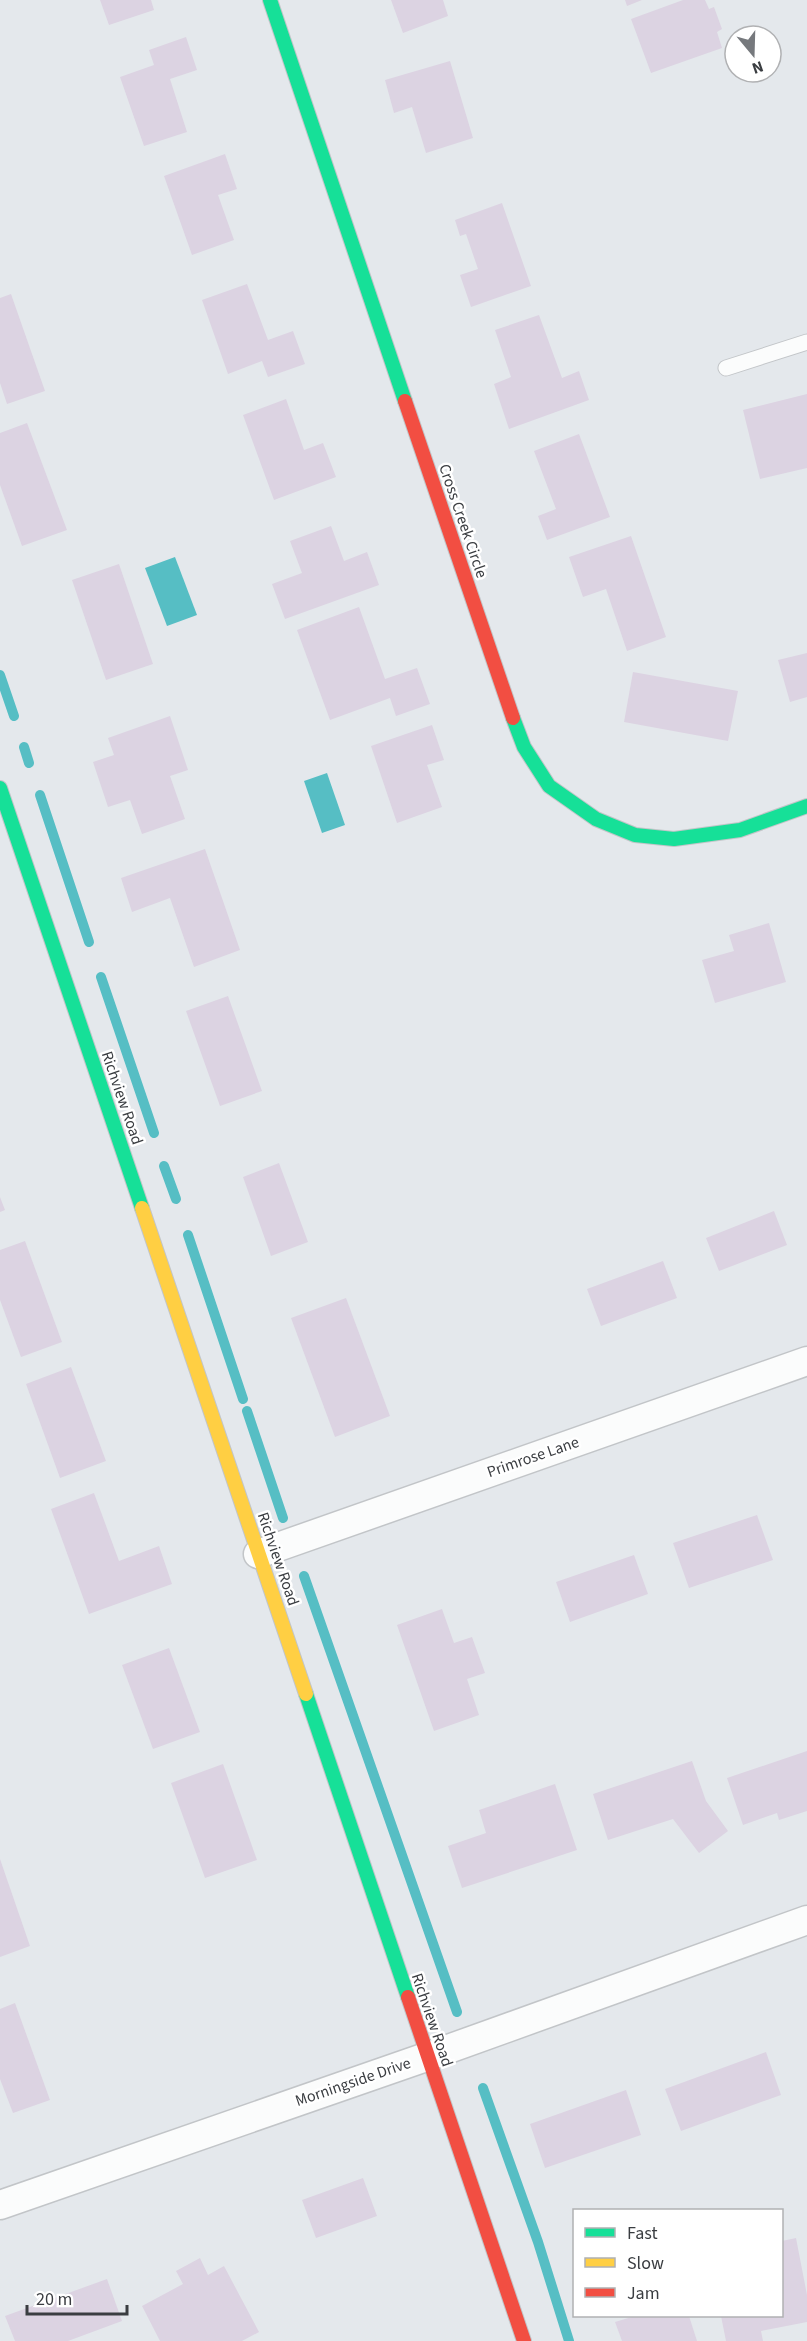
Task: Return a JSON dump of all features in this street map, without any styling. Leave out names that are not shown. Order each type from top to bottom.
[{"type":"street","name":"Cross Creek Circle","points":[[270,0],[490,655],[524,747],[549,786],[596,819],[635,835],[674,839],[740,830],[807,806]]},
{"type":"street","name":"Richview Road","points":[[0,788],[426,2057],[524,2341]]},
{"type":"street","name":"Primrose Lane","points":[[258,1554],[807,1361]]},
{"type":"street","name":"Morningside Drive","points":[[0,2205],[426,2057],[807,1920]]},
{"type":"lane","points":[[726,368],[807,342]]},
{"type":"water","points":[[175,557],[197,615],[167,626],[145,568]]},
{"type":"water","points":[[327,773],[345,825],[322,833],[304,781]]},
{"type":"building","points":[[100,0],[151,0],[154,10],[109,25]]},
{"type":"building","points":[[391,0],[443,0],[448,16],[403,33]]},
{"type":"building","points":[[625,0],[642,0],[627,6]]},
{"type":"building","points":[[683,0],[705,0],[709,9],[714,7],[722,29],[717,32],[722,48],[651,73],[631,19]]},
{"type":"building","points":[[186,37],[197,70],[170,79],[187,132],[144,146],[120,77],[154,65],[149,50]]},
{"type":"building","points":[[450,61],[473,138],[426,153],[412,107],[394,113],[385,80]]},
{"type":"building","points":[[225,154],[237,189],[218,195],[234,240],[192,255],[164,176]]},
{"type":"building","points":[[502,203],[531,286],[471,307],[460,275],[478,269],[466,234],[460,236],[455,220]]},
{"type":"building","points":[[247,284],[268,340],[293,331],[305,364],[268,377],[262,361],[228,374],[202,300]]},
{"type":"building","points":[[11,294],[45,391],[7,404],[0,383],[0,298]]},
{"type":"building","points":[[539,315],[562,378],[579,371],[589,400],[509,429],[494,384],[511,377],[495,330]]},
{"type":"building","points":[[807,394],[807,468],[760,479],[743,410]]},
{"type":"building","points":[[286,399],[304,450],[323,443],[336,477],[274,500],[243,415]]},
{"type":"building","points":[[27,423],[67,530],[22,546],[0,485],[0,433]]},
{"type":"building","points":[[579,434],[610,517],[547,540],[538,516],[556,509],[534,451]]},
{"type":"building","points":[[331,526],[344,561],[367,552],[379,585],[285,619],[272,584],[302,573],[290,541]]},
{"type":"building","points":[[631,536],[666,637],[627,651],[606,589],[583,597],[569,557]]},
{"type":"building","points":[[119,564],[153,664],[106,680],[72,580]]},
{"type":"building","points":[[359,607],[385,679],[417,668],[430,704],[396,716],[390,698],[330,720],[297,630]]},
{"type":"building","points":[[807,653],[807,697],[790,702],[778,660]]},
{"type":"building","points":[[633,672],[738,691],[728,741],[624,722]]},
{"type":"building","points":[[170,716],[188,770],[170,776],[185,819],[142,834],[130,800],[108,807],[93,762],[114,755],[108,738]]},
{"type":"building","points":[[432,725],[444,760],[427,765],[442,807],[397,823],[371,746]]},
{"type":"building","points":[[205,849],[240,950],[194,967],[170,898],[132,912],[121,878]]},
{"type":"building","points":[[769,923],[786,982],[715,1003],[702,960],[734,951],[729,935]]},
{"type":"building","points":[[228,996],[262,1091],[220,1106],[186,1011]]},
{"type":"building","points":[[279,1163],[308,1242],[271,1256],[243,1177]]},
{"type":"building","points":[[0,1197],[5,1210],[0,1212]]},
{"type":"building","points":[[774,1211],[787,1245],[719,1271],[706,1238]]},
{"type":"building","points":[[25,1241],[62,1342],[21,1357],[0,1300],[0,1250]]},
{"type":"building","points":[[663,1261],[677,1298],[601,1326],[587,1289]]},
{"type":"building","points":[[346,1298],[390,1416],[335,1437],[291,1318]]},
{"type":"building","points":[[71,1367],[106,1461],[60,1478],[26,1384]]},
{"type":"building","points":[[94,1493],[119,1561],[159,1546],[172,1584],[89,1614],[51,1509]]},
{"type":"building","points":[[757,1515],[773,1560],[689,1588],[673,1543]]},
{"type":"building","points":[[634,1555],[648,1594],[570,1622],[556,1582]]},
{"type":"building","points":[[442,1609],[454,1643],[472,1637],[485,1673],[467,1679],[479,1715],[434,1731],[397,1625]]},
{"type":"building","points":[[169,1648],[200,1732],[153,1749],[122,1665]]},
{"type":"building","points":[[807,1751],[807,1811],[779,1820],[777,1813],[743,1825],[727,1778]]},
{"type":"building","points":[[692,1761],[706,1801],[728,1831],[699,1853],[673,1819],[608,1840],[593,1794]]},
{"type":"building","points":[[223,1764],[257,1860],[205,1878],[171,1783]]},
{"type":"building","points":[[555,1784],[577,1850],[462,1888],[448,1846],[486,1833],[479,1810]]},
{"type":"building","points":[[0,1859],[30,1946],[0,1957]]},
{"type":"building","points":[[15,2003],[50,2100],[13,2113],[0,2079],[0,2009]]},
{"type":"building","points":[[766,2052],[781,2095],[681,2131],[665,2089]]},
{"type":"building","points":[[626,2090],[641,2135],[545,2168],[530,2124]]},
{"type":"building","points":[[363,2178],[377,2216],[316,2238],[302,2200]]},
{"type":"building","points":[[796,2238],[807,2295],[807,2322],[761,2331],[763,2341],[726,2341],[721,2317],[783,2317],[783,2241]]},
{"type":"building","points":[[200,2258],[208,2275],[224,2266],[259,2332],[242,2341],[160,2341],[142,2306],[183,2284],[176,2271]]},
{"type":"building","points":[[107,2279],[122,2321],[68,2341],[15,2341],[5,2316]]},
{"type":"building","points":[[632,2317],[689,2317],[697,2341],[622,2341],[615,2322]]},
{"type":"waterway","points":[[0,675],[14,716]]},
{"type":"waterway","points":[[24,747],[29,763]]},
{"type":"waterway","points":[[40,795],[89,942]]},
{"type":"waterway","points":[[101,977],[154,1133]]},
{"type":"waterway","points":[[164,1166],[176,1199]]},
{"type":"waterway","points":[[188,1235],[243,1399]]},
{"type":"waterway","points":[[247,1411],[283,1518]]},
{"type":"waterway","points":[[304,1576],[457,2012]]},
{"type":"waterway","points":[[483,2088],[538,2242],[569,2341]]},
{"type":"traffic: fast","points":[[270,0],[405,401]]},
{"type":"traffic: fast","points":[[513,718],[524,747],[549,786],[596,819],[635,835],[674,839],[740,830],[807,806]]},
{"type":"traffic: fast","points":[[0,788],[142,1208]]},
{"type":"traffic: fast","points":[[306,1694],[408,1997]]},
{"type":"traffic: slow","points":[[142,1208],[306,1694]]},
{"type":"traffic: jam","points":[[405,401],[513,718]]},
{"type":"traffic: jam","points":[[408,1997],[524,2341]]}]
